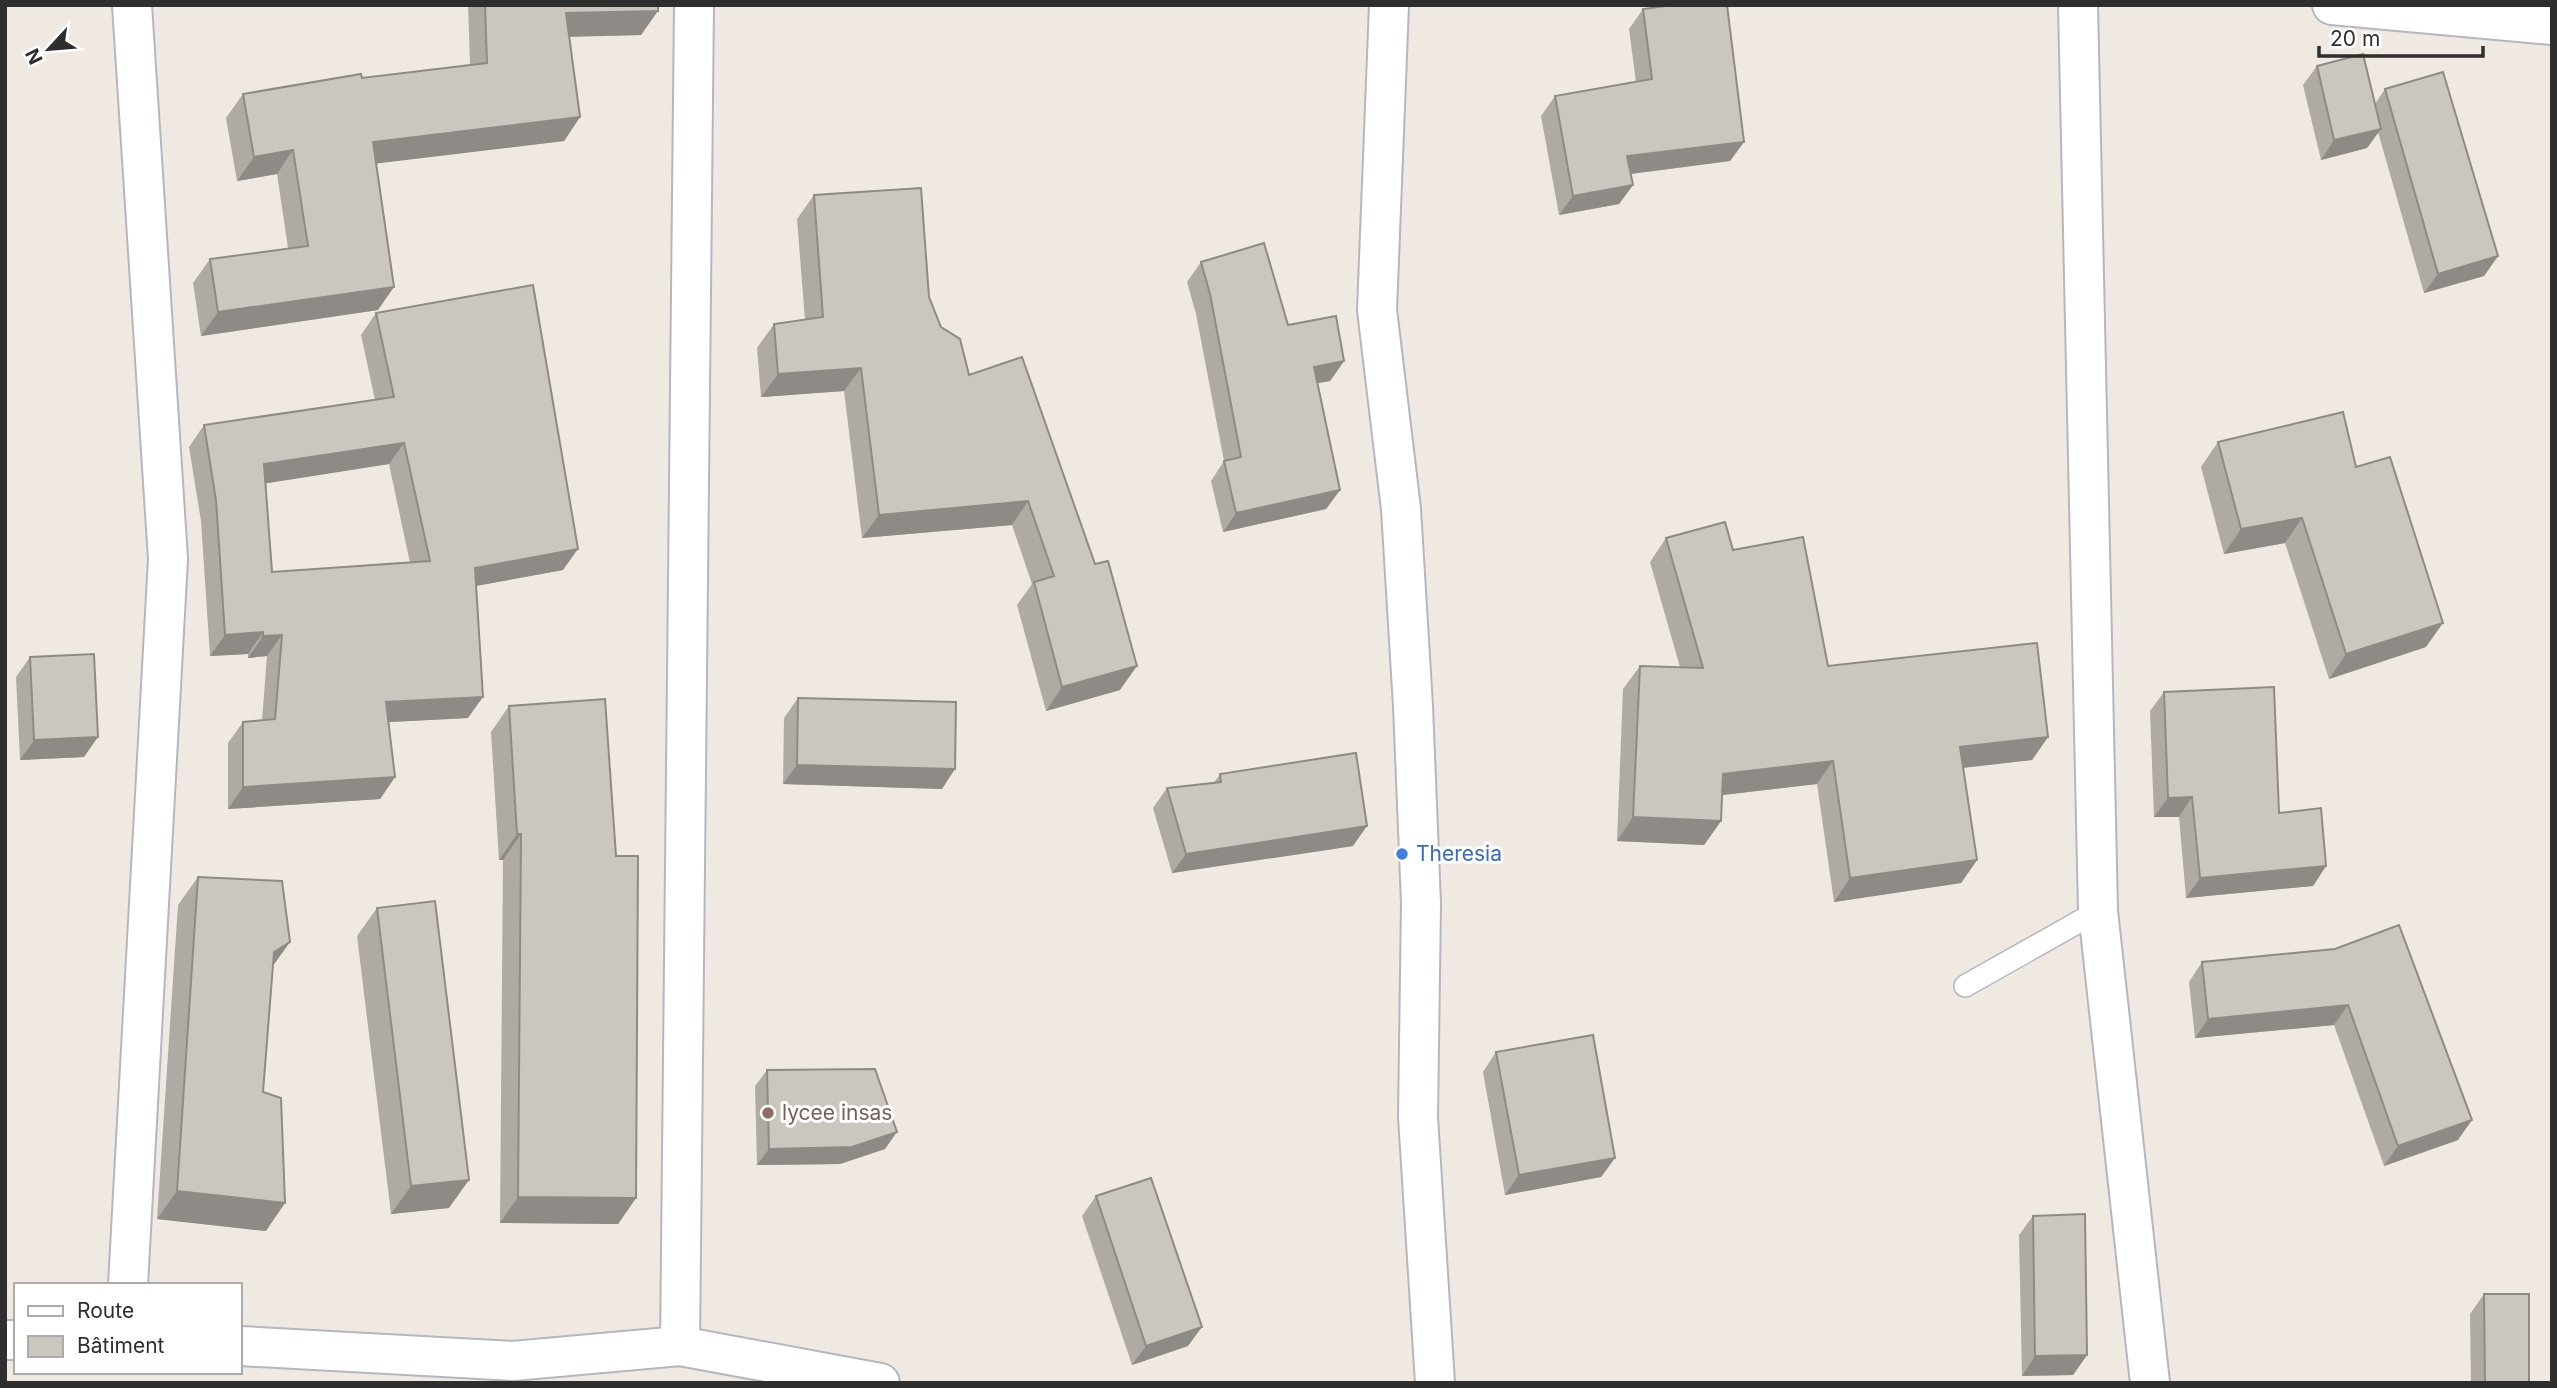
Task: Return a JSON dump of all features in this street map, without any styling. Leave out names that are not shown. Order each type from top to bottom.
[{"type":"street","points":[[128,1283],[168,559],[132,5]]},
{"type":"street","points":[[680,1346],[694,5]]},
{"type":"street","points":[[1389,5],[1377,310],[1401,509],[1413,706],[1421,903],[1418,1117],[1435,1383]]},
{"type":"street","points":[[2078,5],[2098,911],[2150,1383]]},
{"type":"street","points":[[2332,5],[2552,25]]},
{"type":"street","points":[[242,1346],[513,1361],[680,1346],[880,1383]]},
{"type":"lane","points":[[1965,986],[2098,911]]},
{"type":"building","points":[[485,5],[658,5],[658,11],[566,13],[580,117],[373,142],[394,287],[218,312],[210,259],[308,246],[293,150],[254,157],[243,94],[361,74],[362,78],[487,63]]},
{"type":"building","points":[[1673,5],[1727,5],[1744,142],[1627,156],[1633,185],[1573,196],[1555,96],[1652,79],[1643,9]]},
{"type":"building","points":[[2363,54],[2381,129],[2334,140],[2317,66]]},
{"type":"building","points":[[2443,72],[2498,256],[2438,274],[2385,89]]},
{"type":"building","points":[[921,188],[929,297],[941,327],[960,339],[969,375],[1022,357],[1095,564],[1108,561],[1137,666],[1062,687],[1034,582],[1054,576],[1028,501],[879,515],[861,368],[778,374],[774,324],[823,317],[814,195]]},
{"type":"building","points":[[1264,243],[1288,325],[1336,316],[1344,361],[1314,367],[1340,490],[1236,513],[1224,461],[1241,457],[1210,294],[1201,262]]},
{"type":"building","points":[[533,285],[578,549],[475,568],[483,697],[386,702],[395,777],[243,787],[243,722],[275,719],[282,635],[263,636],[263,632],[225,635],[216,500],[204,425],[394,397],[376,313]],"holes":[[[404,443],[430,561],[272,572],[264,464]]]},
{"type":"building","points":[[2343,412],[2356,467],[2390,457],[2443,623],[2346,654],[2302,518],[2241,529],[2218,442]]},
{"type":"building","points":[[1725,522],[1733,550],[1803,537],[1828,666],[2037,643],[2048,737],[1960,747],[1977,860],[1850,878],[1833,761],[1723,774],[1721,821],[1633,817],[1640,666],[1703,668],[1666,538]]},
{"type":"building","points":[[94,654],[98,737],[34,740],[30,657]]},
{"type":"building","points":[[2274,687],[2279,813],[2321,808],[2326,866],[2200,878],[2192,797],[2168,798],[2164,692]]},
{"type":"building","points":[[798,698],[956,702],[955,769],[797,765]]},
{"type":"building","points":[[605,699],[616,856],[638,856],[636,1198],[518,1197],[521,834],[517,834],[509,706]]},
{"type":"building","points":[[1356,753],[1367,826],[1186,854],[1167,788],[1221,782],[1220,774]]},
{"type":"building","points":[[198,877],[282,881],[290,942],[274,952],[263,1092],[281,1098],[285,1203],[177,1191]]},
{"type":"building","points":[[435,901],[469,1180],[411,1186],[377,908]]},
{"type":"building","points":[[2399,925],[2472,1120],[2398,1146],[2348,1005],[2208,1019],[2202,962],[2335,949]]},
{"type":"building","points":[[1593,1035],[1615,1158],[1519,1175],[1496,1052]]},
{"type":"building","points":[[875,1069],[897,1132],[852,1147],[769,1149],[767,1070]]},
{"type":"building","points":[[1151,1178],[1202,1327],[1146,1346],[1096,1196]]},
{"type":"building","points":[[2085,1214],[2087,1355],[2035,1356],[2033,1216]]},
{"type":"building","points":[[2484,1294],[2529,1294],[2529,1383],[2485,1383]]},
{"type":"place","name":"Theresia","points":[[1402,854]]},
{"type":"place","name":"lycee insas","points":[[768,1113]]}]
